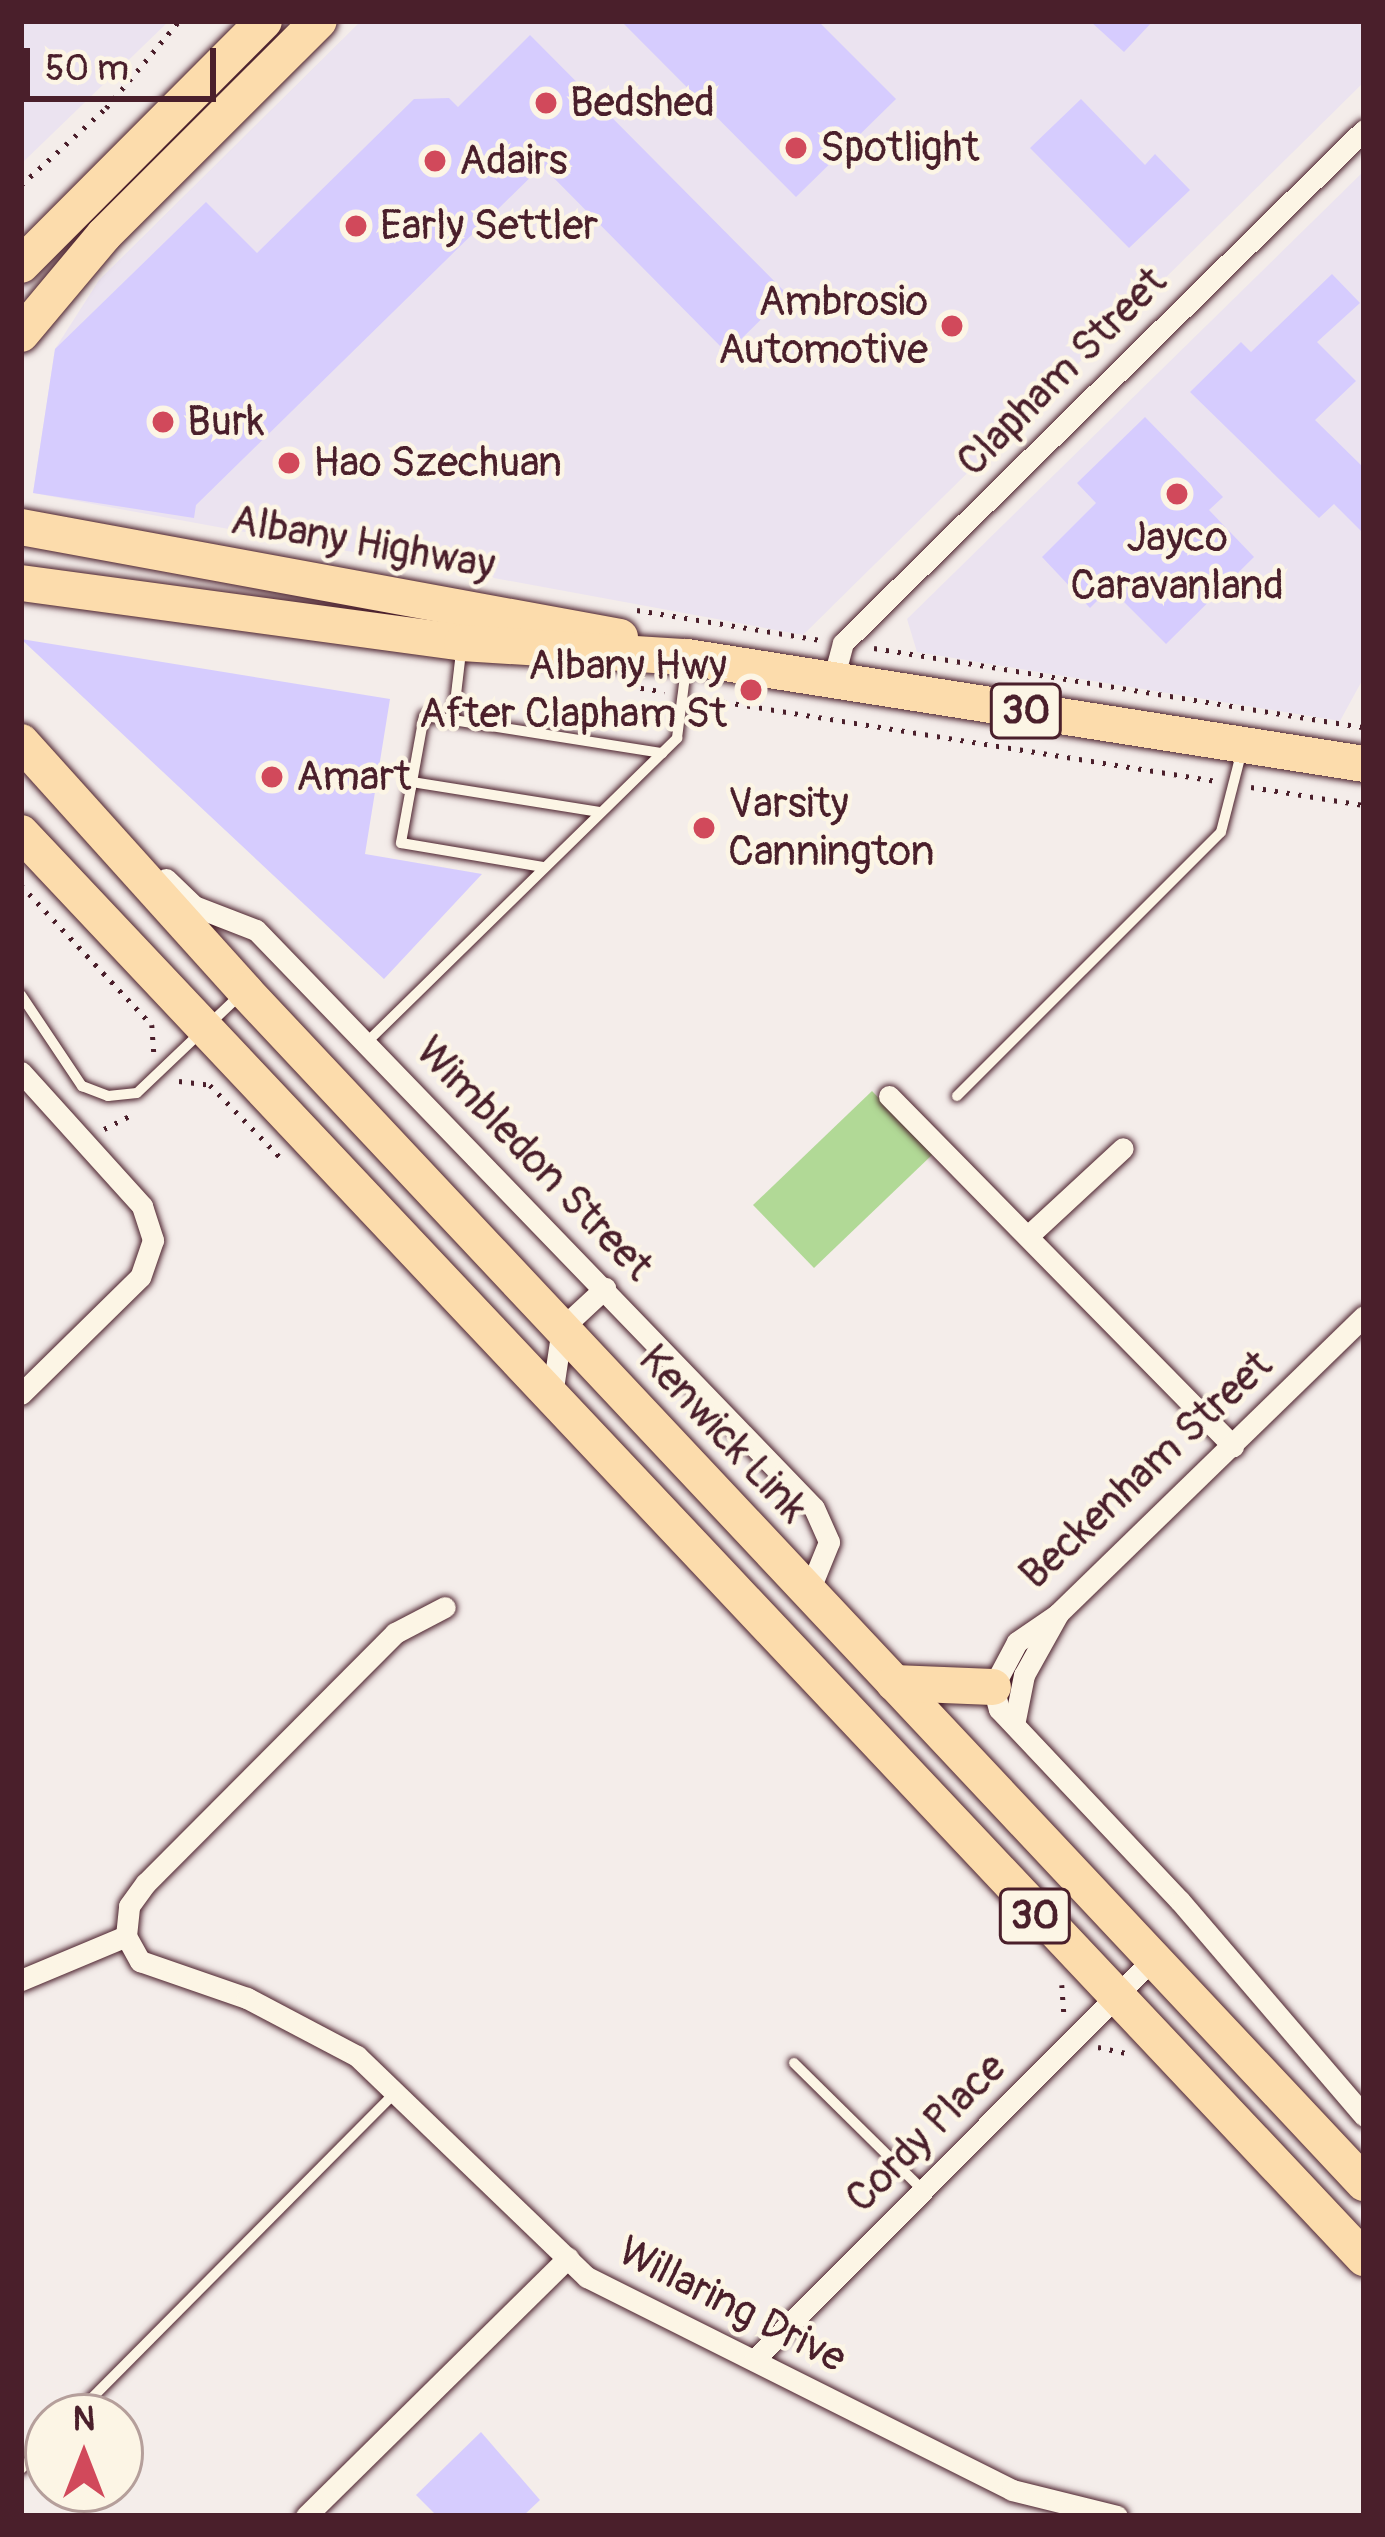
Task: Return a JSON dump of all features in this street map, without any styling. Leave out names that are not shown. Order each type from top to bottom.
[{"type":"main road","points":[[21,265],[264,21]]},
{"type":"main road","points":[[21,334],[104,235],[319,21]]},
{"type":"main road","name":"Albany Highway","points":[[21,527],[586,628],[687,657]]},
{"type":"main road","name":"Albany Highway","points":[[21,584],[462,643],[687,657],[1364,764]]},
{"type":"main road","name":"Kenwick Link","points":[[21,742],[244,991],[1364,2183]]},
{"type":"main road","name":"30","points":[[21,833],[204,1032],[552,1395],[1113,2000],[1364,2258]]},
{"type":"main road","points":[[894,1682],[993,1687]]},
{"type":"street","name":"Clapham Street","points":[[843,643],[1364,130]]},
{"type":"street","points":[[833,680],[843,643]]},
{"type":"street","name":"Wimbledon Street","points":[[106,841],[143,857],[194,907],[256,930],[821,1517],[829,1542],[809,1591]]},
{"type":"street","points":[[21,1072],[142,1206],[153,1240],[140,1277],[21,1394]]},
{"type":"street","points":[[889,1096],[1233,1446]]},
{"type":"street","points":[[1028,1236],[1123,1148]]},
{"type":"street","points":[[552,1395],[562,1328],[605,1288]]},
{"type":"street","name":"Beckenham Street","points":[[993,1687],[1007,1652],[1058,1614],[1364,1316]]},
{"type":"street","points":[[21,1980],[126,1936],[129,1906],[146,1883],[395,1633],[445,1606]]},
{"type":"street","points":[[1015,1720],[1024,1675],[1058,1614]]},
{"type":"street","points":[[993,1687],[999,1709],[1015,1720],[1364,2116]]},
{"type":"street","name":"Willaring Drive","points":[[126,1936],[140,1961],[298,2021],[400,2089],[587,2277],[1012,2490],[1117,2516]]},
{"type":"street","name":"Cordy Place","points":[[754,2360],[1152,1960]]},
{"type":"street","points":[[306,2516],[568,2258]]},
{"type":"lane","points":[[453,719],[462,643]]},
{"type":"lane","points":[[366,1042],[677,738],[687,657]]},
{"type":"lane","points":[[543,867],[401,843],[424,716],[662,753]]},
{"type":"lane","points":[[957,1096],[1221,832],[1243,746]]},
{"type":"lane","points":[[412,782],[600,812]]},
{"type":"lane","points":[[21,995],[82,1086],[107,1096],[136,1093],[244,991]]},
{"type":"lane","points":[[794,2063],[923,2190]]},
{"type":"lane","points":[[97,2393],[400,2089]]},
{"type":"path","points":[[21,185],[106,108],[175,22]]},
{"type":"path","points":[[613,606],[1364,728]]},
{"type":"shaded area","points":[[21,21],[169,21],[21,164]]},
{"type":"shaded area","points":[[361,21],[1364,21],[1364,82],[803,635],[33,493],[55,349],[99,280]]},
{"type":"shaded area","points":[[1364,171],[1364,677],[1340,721],[917,652],[907,619]]},
{"type":"green space","points":[[872,1091],[933,1154],[814,1268],[753,1205]]},
{"type":"building","name":"Spotlight","points":[[621,21],[818,21],[896,99],[796,197]]},
{"type":"building","points":[[1090,21],[1153,21],[1124,52]]},
{"type":"building","points":[[530,35],[787,294],[727,353],[542,166],[196,505],[194,518],[33,493],[55,349],[206,202],[257,253],[414,99],[449,98],[458,107]]},
{"type":"building","points":[[1081,99],[1145,165],[1155,154],[1190,190],[1129,248],[1030,148]]},
{"type":"building","points":[[1332,274],[1360,303],[1317,342],[1356,381],[1315,420],[1364,468],[1364,534],[1334,504],[1319,518],[1190,392],[1241,342],[1251,352]]},
{"type":"building","points":[[1145,417],[1223,497],[1209,510],[1254,557],[1166,644],[1110,588],[1090,608],[1042,557],[1096,503],[1077,483]]},
{"type":"building","name":"Amart","points":[[21,639],[390,699],[365,854],[482,874],[384,979]]},
{"type":"building","points":[[481,2432],[540,2500],[523,2516],[437,2516],[416,2495]]},
{"type":"place","name":"Bedshed","points":[[546,103]]},
{"type":"place","name":"Spotlight","points":[[796,148]]},
{"type":"place","name":"Adairs","points":[[435,161]]},
{"type":"place","name":"Early Settler","points":[[356,226]]},
{"type":"place","name":"Ambrosio Automotive","points":[[952,326]]},
{"type":"place","name":"Burk","points":[[163,422]]},
{"type":"place","name":"Hao Szechuan","points":[[289,463]]},
{"type":"place","name":"Jayco Caravanland","points":[[1177,494]]},
{"type":"place","name":"Albany Hwy After Clapham St","points":[[751,690]]},
{"type":"place","name":"Amart","points":[[272,777]]},
{"type":"place","name":"Varsity Cannington","points":[[704,828]]}]
